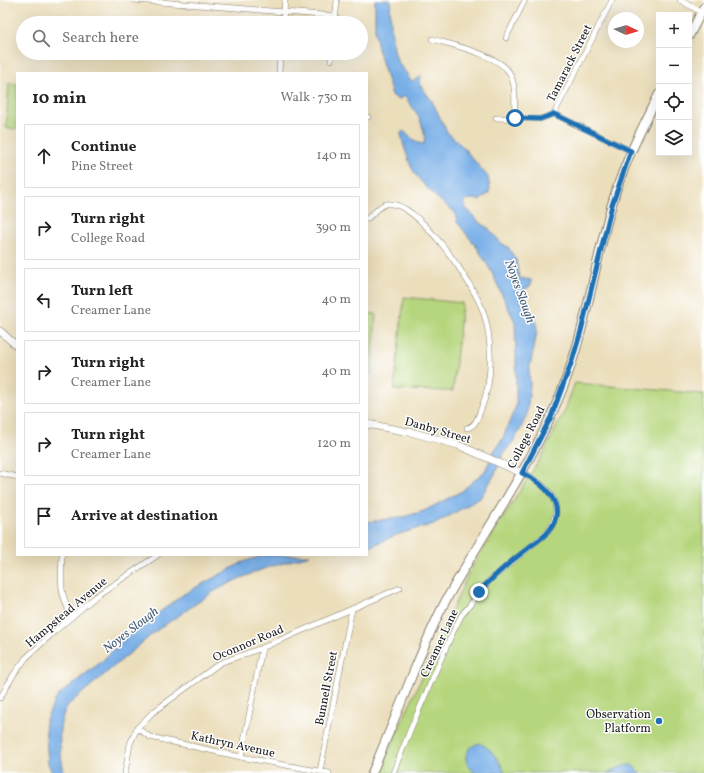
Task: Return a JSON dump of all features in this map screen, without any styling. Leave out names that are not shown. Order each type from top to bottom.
[{"type":"main road","points":[[692,30],[703,9]]},
{"type":"main road","name":"College Road","points":[[372,773],[424,647],[444,604],[467,562],[522,473],[551,417],[572,361],[581,331],[612,205],[631,151],[656,100]]},
{"type":"street","points":[[134,0],[198,3],[335,16],[337,0]]},
{"type":"street","points":[[284,16],[285,0]]},
{"type":"street","points":[[506,38],[525,0]]},
{"type":"street","name":"Tamarack Street","points":[[554,114],[612,0]]},
{"type":"street","points":[[680,0],[703,9]]},
{"type":"street","points":[[432,39],[479,53],[498,62],[509,72],[514,89],[515,118]]},
{"type":"street","points":[[279,72],[280,60]]},
{"type":"street","points":[[496,118],[540,119],[554,114],[631,151]]},
{"type":"street","points":[[368,218],[386,204],[398,205],[413,214],[432,232],[462,271],[483,310],[489,342],[490,375],[487,396],[474,424],[468,428]]},
{"type":"street","points":[[0,331],[16,345]]},
{"type":"street","name":"Danby Street","points":[[368,424],[383,426],[458,445],[522,473]]},
{"type":"street","points":[[0,473],[16,477]]},
{"type":"street","name":"Creamer Lane","points":[[394,773],[411,728],[450,636],[461,616],[490,580],[548,532],[553,524],[556,511],[555,503],[550,492],[532,477],[522,473]]},
{"type":"street","points":[[62,556],[62,590],[72,617]]},
{"type":"street","name":"Hampstead Avenue","points":[[0,698],[2,689],[26,658],[96,596],[156,556]]},
{"type":"street","name":"Oconnor Road","points":[[125,773],[130,744],[136,728],[152,713],[220,663],[262,648],[400,588]]},
{"type":"street","name":"Bunnell Street","points":[[320,771],[352,609]]},
{"type":"street","points":[[241,757],[262,648]]},
{"type":"street","name":"Kathryn Avenue","points":[[136,728],[150,737],[241,757],[329,773]]},
{"type":"green space","points":[[9,83],[16,84],[16,129],[6,128]]},
{"type":"green space","points":[[404,297],[462,303],[453,391],[394,390]]},
{"type":"green space","points":[[368,313],[376,314],[372,373],[368,375]]},
{"type":"green space","points":[[575,383],[704,394],[704,773],[379,773],[469,572],[543,454],[565,410]]},
{"type":"water","name":"Noyes Slough","points":[[375,0],[391,0],[390,6],[393,41],[398,62],[410,80],[413,81],[421,76],[420,85],[432,101],[447,132],[461,145],[488,177],[490,189],[488,194],[480,200],[465,200],[465,207],[478,221],[489,229],[501,243],[508,247],[516,260],[519,278],[531,280],[531,285],[522,292],[521,301],[535,315],[537,332],[529,371],[530,385],[527,414],[520,430],[513,442],[503,454],[495,474],[480,498],[437,523],[396,535],[372,546],[368,546],[368,522],[403,517],[424,511],[462,491],[485,471],[494,451],[503,438],[516,406],[515,322],[490,269],[476,246],[457,222],[455,212],[427,188],[413,169],[404,147],[401,133],[404,131],[411,138],[421,144],[424,144],[424,131],[416,112],[404,96],[398,100],[392,95],[378,49],[375,33]]},
{"type":"water","points":[[262,556],[307,556],[263,569],[236,580],[213,592],[156,631],[68,705],[61,721],[60,730],[60,747],[64,773],[52,773],[48,763],[45,722],[55,700],[60,694],[101,662],[126,637],[184,594],[243,562]]},
{"type":"water","points":[[479,743],[495,755],[505,773],[475,773],[471,769],[466,756],[468,750]]},
{"type":"water","points":[[626,765],[632,765],[640,773],[607,773]]},
{"type":"place","name":"Observation Platform","points":[[659,721]]},
{"type":"route","points":[[479,592],[506,565],[548,532],[556,517],[555,503],[550,492],[532,477],[522,473],[551,417],[577,348],[612,205],[631,151],[554,114],[540,119],[515,118]]}]
